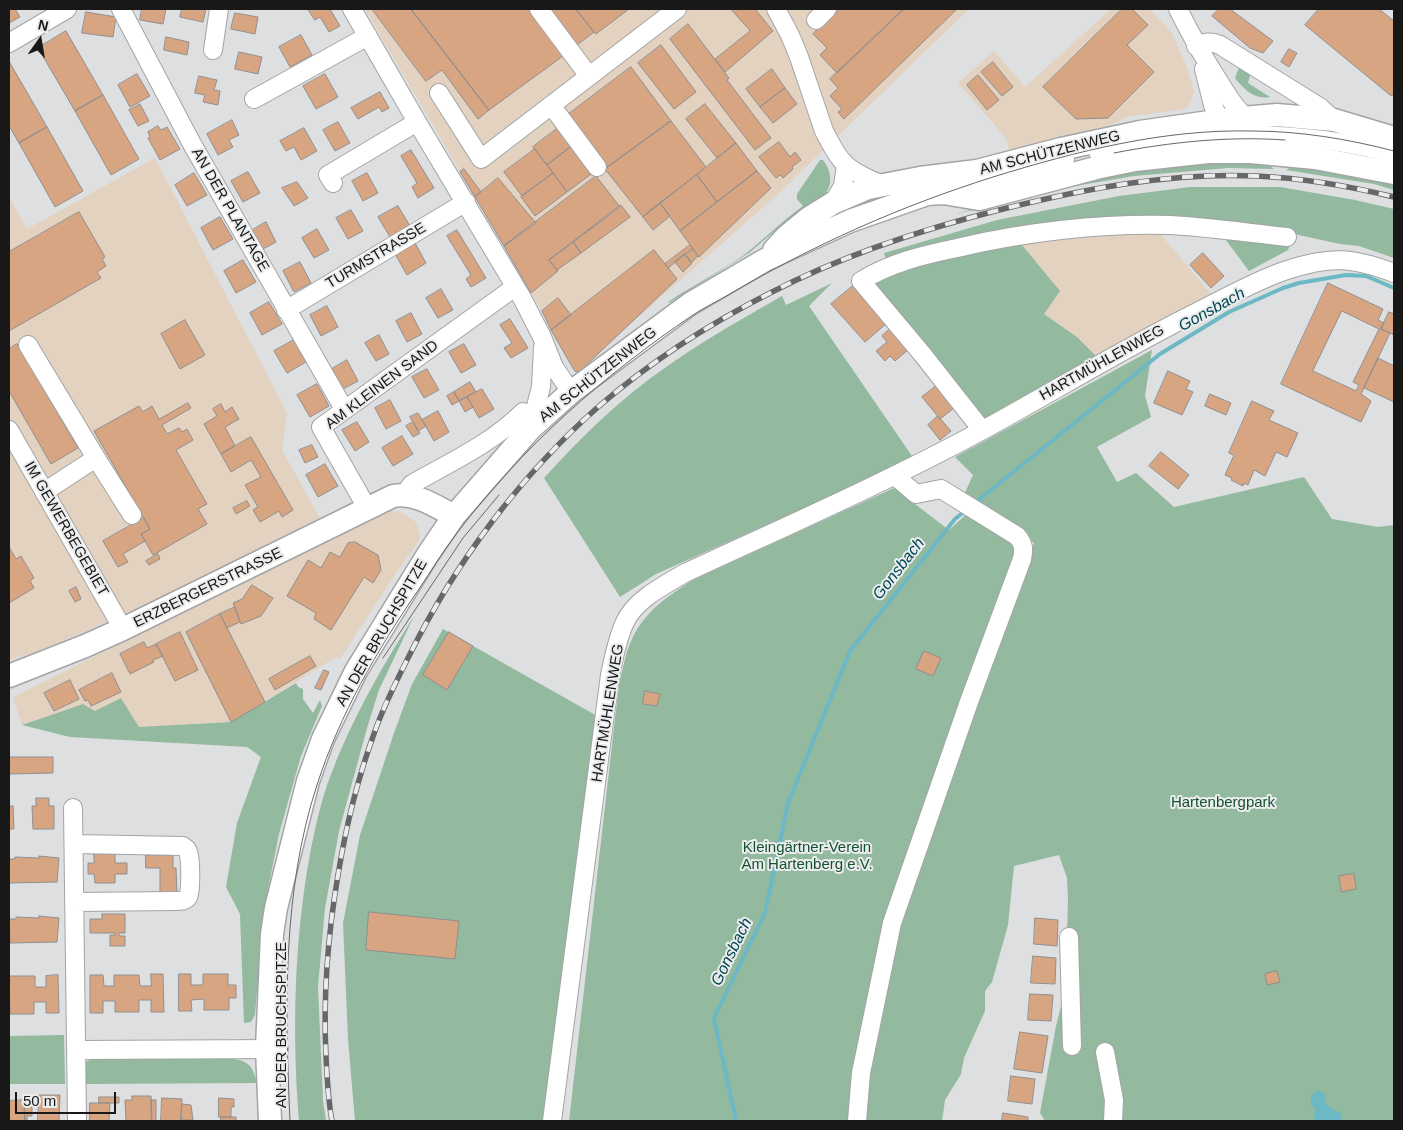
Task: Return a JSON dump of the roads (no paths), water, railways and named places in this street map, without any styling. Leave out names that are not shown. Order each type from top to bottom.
[{"type":"main road","points":[[1226,127],[1277,115],[1328,114],[1394,138]]},
{"type":"main road","name":"AM SCHÜTZENWEG","points":[[454,516],[527,420],[571,392],[690,304],[765,260],[850,221],[938,194],[979,199],[1096,168],[1134,160],[1226,127]]},
{"type":"main road","name":"AM SCHÜTZENWEG","points":[[765,260],[798,226],[833,203],[862,190],[882,184],[978,171],[1060,149],[1131,134],[1226,127],[1251,152],[1316,158],[1394,173]]},
{"type":"main road","points":[[404,494],[412,495],[454,516]]},
{"type":"main road","name":"ERZBERGERSTRASSE","points":[[9,676],[123,629],[367,508],[393,496],[404,494]]},
{"type":"main road","name":"AN DER BRUCHSPITZE","points":[[270,1121],[273,1048],[292,840],[308,781],[323,739],[356,671],[414,576],[454,516]]},
{"type":"main road","name":"AN DER BRUCHSPITZE","points":[[273,1048],[282,1121]]},
{"type":"street","points":[[9,43],[67,9]]},
{"type":"street","name":"AN DER PLANTAGE","points":[[121,9],[192,144],[344,409]]},
{"type":"street","points":[[213,50],[219,9]]},
{"type":"street","points":[[352,9],[515,287],[542,337],[554,367],[571,392]]},
{"type":"street","points":[[539,9],[589,76]]},
{"type":"street","points":[[438,93],[481,158],[677,9]]},
{"type":"street","points":[[776,9],[783,20],[799,57],[824,131],[834,148],[846,165],[882,184]]},
{"type":"street","points":[[1178,9],[1196,46],[1226,127]]},
{"type":"street","points":[[254,99],[368,36]]},
{"type":"street","points":[[1196,46],[1206,42],[1214,42],[1328,114]]},
{"type":"street","points":[[1196,46],[1208,65],[1226,127]]},
{"type":"street","points":[[1208,65],[1235,54]]},
{"type":"street","points":[[550,105],[597,167]]},
{"type":"street","points":[[332,183],[328,175],[417,122]]},
{"type":"street","points":[[1226,127],[1256,124],[1283,136]]},
{"type":"street","points":[[1226,127],[1336,142],[1394,154]]},
{"type":"street","points":[[833,203],[843,186],[846,165]]},
{"type":"street","name":"AM SCHÜTZENWEG","points":[[850,221],[876,202],[880,196],[882,184],[938,194]]},
{"type":"street","name":"TURMSTRASSE","points":[[286,310],[466,202]]},
{"type":"street","points":[[982,430],[861,281],[877,271],[933,253],[1032,234],[1120,225],[1163,225],[1287,237]]},
{"type":"street","name":"HARTMÜHLENWEG","points":[[552,1121],[610,675],[625,621],[636,606],[655,591],[684,574],[895,476],[982,430],[1151,335],[1258,281],[1312,264],[1337,260],[1363,262],[1394,273]]},
{"type":"street","name":"AM KLEINEN SAND","points":[[367,508],[321,427],[515,287]]},
{"type":"street","points":[[527,420],[537,407],[541,387],[542,337]]},
{"type":"street","points":[[28,345],[132,515]]},
{"type":"street","name":"ERZBERGERSTRASSE","points":[[404,494],[412,484],[512,423],[527,420]]},
{"type":"street","name":"IM GEWERBEGEBIET","points":[[9,430],[123,629]]},
{"type":"street","points":[[44,492],[96,458]]},
{"type":"street","points":[[857,1121],[861,1073],[892,923],[1024,550],[1023,542],[1017,536],[941,489],[916,494],[895,476]]},
{"type":"street","points":[[73,808],[77,1121]]},
{"type":"street","points":[[74,844],[177,844],[183,846],[188,850],[189,856],[190,890],[184,900],[176,901],[74,902]]},
{"type":"street","points":[[1069,937],[1072,1046]]},
{"type":"street","points":[[76,1041],[273,1048]]},
{"type":"street","points":[[1105,1052],[1114,1100],[1113,1121]]},
{"type":"water","points":[[1318,1090],[1326,1095],[1325,1104],[1341,1114],[1341,1121],[1314,1121],[1315,1108],[1311,1105],[1311,1096]]},
{"type":"waterway","name":"Gonsbach","points":[[975,503],[1160,354],[1229,312],[1283,288],[1299,283],[1346,275],[1366,276],[1394,288]]},
{"type":"waterway","name":"Gonsbach","points":[[736,1121],[714,1018],[765,913],[788,803],[850,651],[955,519],[965,511]]},
{"type":"tram line","points":[[290,1121],[287,994],[288,951],[292,909],[297,867],[306,826],[326,759],[348,708],[374,659],[447,547],[509,471],[566,414],[597,387],[660,338],[698,312],[761,276],[858,228],[959,188],[993,177],[1089,150],[1154,138],[1219,131],[1270,131],[1306,134],[1342,139],[1394,151]]},
{"type":"tram line","points":[[1114,153],[1221,139],[1285,140]]},
{"type":"tram line","points":[[383,658],[463,538],[499,495]]},
{"type":"railway","points":[[332,1121],[325,1033],[327,965],[331,920],[349,820],[363,766],[379,721],[395,683],[427,621],[468,555],[492,522],[542,462],[598,407],[659,359],[725,318],[770,293],[798,279],[884,244],[973,217],[1065,195],[1128,183],[1224,175],[1308,181],[1394,197]]},
{"type":"park label","name":"Hartenbergpark","points":[[1223,803]]},
{"type":"park label","name":"Kleingärtner-Verein Am Hartenberg e.V.","points":[[807,856]]}]
